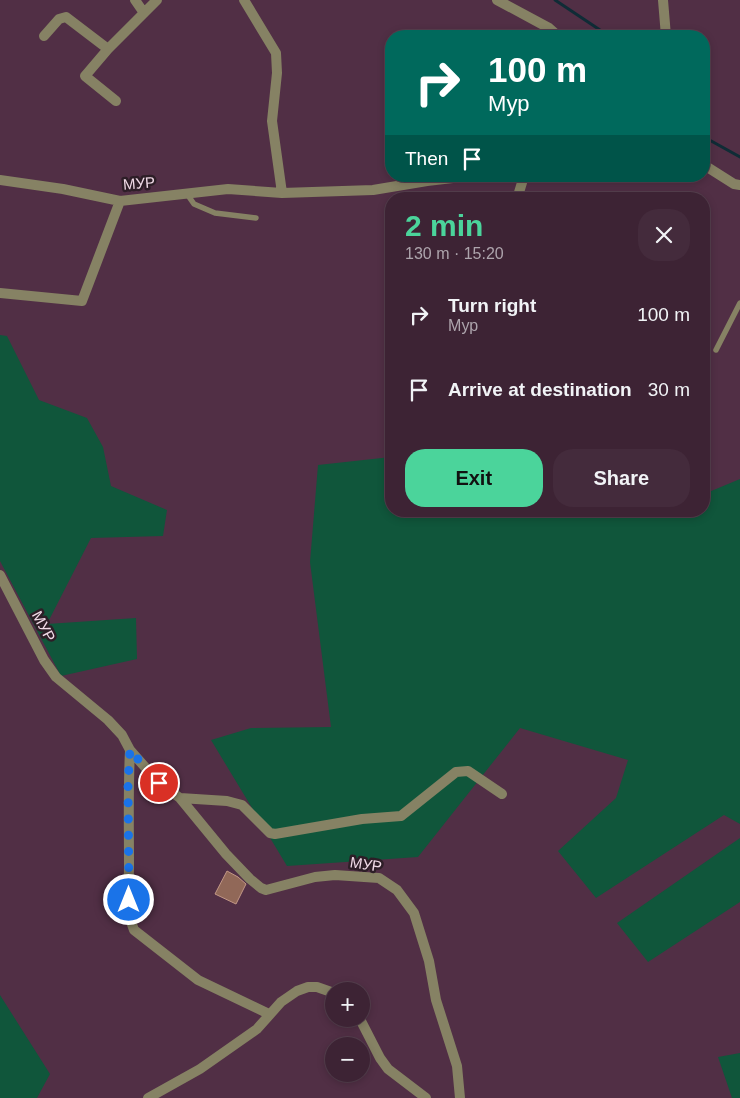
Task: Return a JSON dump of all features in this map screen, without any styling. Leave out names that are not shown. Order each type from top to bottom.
[{"type":"street","points":[[136,0],[144,13]]},
{"type":"street","points":[[116,102],[85,76],[108,49],[157,0]]},
{"type":"street","points":[[244,0],[276,53],[278,73],[272,122],[282,194]]},
{"type":"street","points":[[497,0],[551,30]]},
{"type":"street","points":[[663,0],[666,30]]},
{"type":"street","points":[[44,36],[59,19],[66,17],[108,49]]},
{"type":"street","points":[[710,169],[734,184],[740,185]]},
{"type":"street","name":"МУР","points":[[0,180],[63,189],[120,201],[228,189],[282,194],[373,190],[422,182]]},
{"type":"street","points":[[0,293],[82,301],[120,201]]},
{"type":"street","name":"МУР","points":[[0,575],[44,660],[56,678],[108,720],[122,735],[130,750],[159,783],[180,798],[226,854],[245,875],[261,888],[266,890],[315,877],[335,875],[379,878],[398,890],[414,914],[430,961],[436,1000],[457,1066],[460,1098]]},
{"type":"street","points":[[130,750],[128,783],[129,900],[130,920],[134,930],[198,980],[269,1014]]},
{"type":"street","points":[[180,798],[242,805],[270,833],[275,834],[362,818],[401,816],[461,770],[468,771],[502,794]]},
{"type":"street","points":[[148,1098],[200,1069],[225,1052],[257,1029],[281,1002],[297,991],[308,987],[318,987],[325,990]]},
{"type":"street","points":[[364,1027],[380,1058],[388,1069],[426,1098]]},
{"type":"lane","points":[[187,194],[194,204],[215,213],[256,218]]},
{"type":"lane","points":[[716,350],[740,303]]},
{"type":"green space","points":[[0,335],[7,336],[39,400],[87,418],[103,447],[111,486],[167,510],[163,536],[91,538],[47,624],[136,618],[137,659],[61,676],[0,561]]},
{"type":"green space","points":[[385,458],[385,517],[710,517],[710,492],[740,479],[740,824],[724,815],[596,898],[558,851],[616,798],[628,760],[520,728],[418,857],[287,866],[211,740],[251,728],[331,727],[310,562],[318,465]]},
{"type":"green space","points":[[740,838],[740,902],[648,962],[617,923]]},
{"type":"green space","points":[[0,995],[50,1074],[37,1098],[0,1098]]},
{"type":"green space","points":[[740,1053],[740,1098],[732,1098],[718,1057]]},
{"type":"building","points":[[227,871],[246,884],[236,904],[215,894]]},
{"type":"waterway","points":[[555,0],[600,30]]},
{"type":"waterway","points":[[710,140],[740,157]]},
{"type":"route","points":[[129,900],[128,783],[130,750],[159,783]]}]
